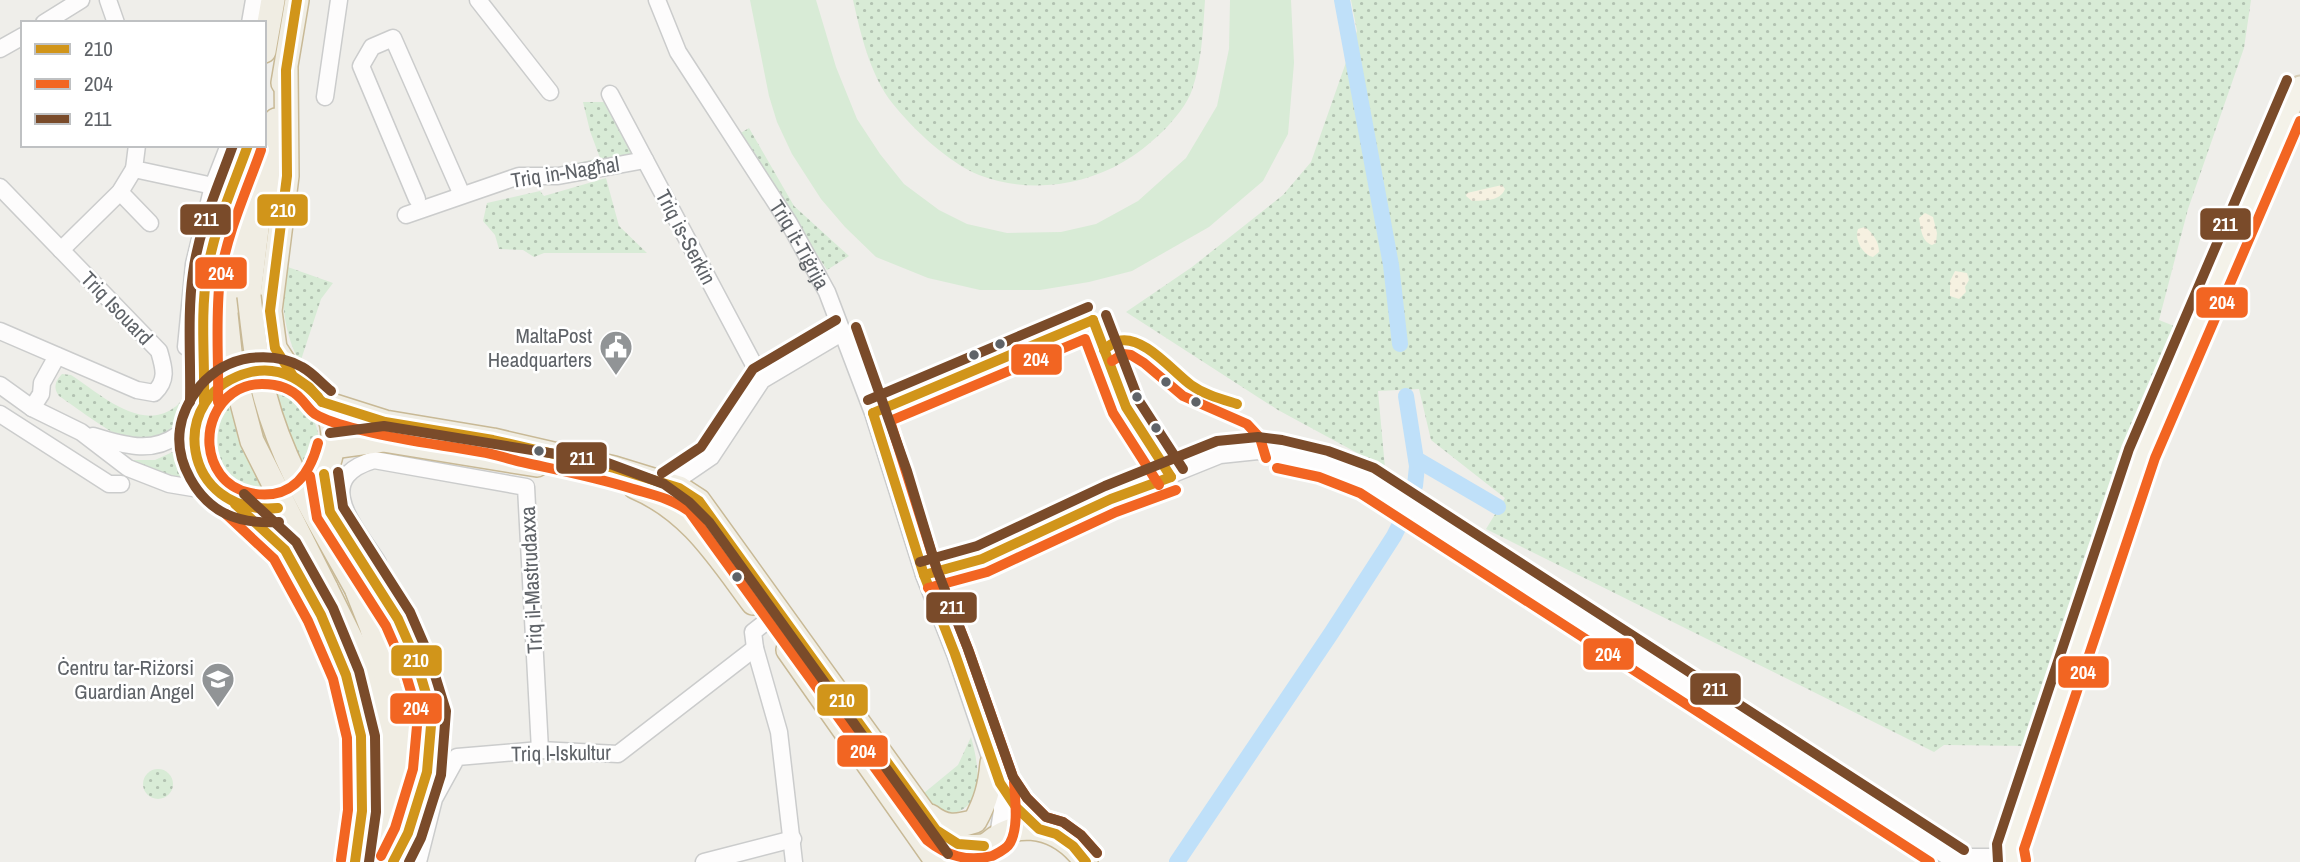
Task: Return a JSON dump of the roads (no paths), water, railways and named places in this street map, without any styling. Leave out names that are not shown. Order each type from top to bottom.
[{"type":"highway","points":[[266,40],[273,0]]},
{"type":"highway","points":[[297,0],[259,212],[249,296],[264,394],[274,427],[302,490],[356,588],[371,626],[398,715],[401,763],[394,860]]},
{"type":"highway","points":[[286,70],[287,176],[270,311],[275,348],[293,376]]},
{"type":"highway","points":[[242,147],[226,314],[231,362],[252,440],[366,669],[382,735],[381,820],[356,862]]},
{"type":"highway","points":[[242,147],[209,259],[203,321],[206,365],[201,409],[193,444],[204,477],[285,550],[321,615],[346,675],[361,736],[362,811],[356,862]]},
{"type":"highway","points":[[201,409],[216,387],[240,373],[267,369],[293,376],[309,387],[322,402],[331,424],[332,447],[324,474],[312,489],[297,501],[279,508],[259,509],[226,498]]},
{"type":"highway","points":[[322,402],[385,422],[493,440],[614,468],[679,488],[699,501],[936,830],[965,848],[985,848],[1018,829],[1039,829],[1056,834],[1073,846],[1086,862]]},
{"type":"highway","points":[[332,447],[383,440],[602,476],[657,496],[680,512],[698,530],[767,621],[937,862]]},
{"type":"highway","points":[[324,474],[330,512],[398,619],[416,660],[432,714],[427,772],[408,833],[394,860]]},
{"type":"highway","points":[[922,809],[939,823],[959,826],[975,821],[996,773]]},
{"type":"main road","points":[[2011,855],[2142,453],[2300,86]]},
{"type":"street","points":[[47,21],[81,0]]},
{"type":"street","points":[[108,0],[115,21]]},
{"type":"street","points":[[250,21],[254,0]]},
{"type":"street","points":[[325,97],[339,0]]},
{"type":"street","points":[[478,0],[550,92]]},
{"type":"street","name":"Triq it-Tiġrija","points":[[657,0],[678,52],[789,223],[827,292],[843,332],[886,451],[924,575],[955,654],[996,773],[1002,811],[985,848]]},
{"type":"street","points":[[0,50],[21,37]]},
{"type":"street","points":[[417,199],[361,66],[372,47],[393,38],[462,195]]},
{"type":"street","name":"Triq is-Serkin","points":[[610,94],[762,380]]},
{"type":"street","points":[[61,250],[120,192],[134,169],[136,147]]},
{"type":"street","points":[[186,347],[194,264],[213,186],[241,147]]},
{"type":"street","name":"Triq in-Nagħal","points":[[406,215],[519,176],[558,176],[645,160]]},
{"type":"street","points":[[134,169],[213,186]]},
{"type":"street","name":"Triq Isouard","points":[[0,187],[159,351],[165,371],[162,386],[154,393],[137,390],[0,331]]},
{"type":"street","points":[[120,192],[150,223]]},
{"type":"street","points":[[670,485],[711,457],[762,380],[843,332]]},
{"type":"street","points":[[32,408],[57,356]]},
{"type":"street","points":[[0,385],[32,408],[81,432],[132,447],[157,445],[178,435],[201,409]]},
{"type":"street","points":[[0,414],[108,484],[121,484]]},
{"type":"street","points":[[81,432],[128,468],[169,484],[226,498]]},
{"type":"street","points":[[924,575],[982,559],[1111,499],[1220,455],[1258,451],[1323,464],[1366,480],[1952,859],[2011,855]]},
{"type":"street","name":"Triq il-Mastrudaxxa","points":[[377,563],[341,502],[341,485],[348,472],[361,464],[374,460],[526,487],[540,750]]},
{"type":"street","points":[[767,621],[753,632],[779,732],[794,862]]},
{"type":"street","name":"Triq l-Iskultur","points":[[418,862],[434,799],[457,757],[540,750],[618,754],[755,648]]},
{"type":"street","name":"Triq it-Tiġrija","points":[[996,773],[1016,807],[1039,829]]},
{"type":"street","points":[[704,862],[793,839]]},
{"type":"waterway","points":[[1342,0],[1391,265],[1400,344]]},
{"type":"waterway","points":[[1406,396],[1417,466],[1415,486]]},
{"type":"waterway","points":[[1416,459],[1498,507]]},
{"type":"waterway","points":[[1177,862],[1332,632],[1403,518]]},
{"type":"place","name":"MaltaPost Headquarters","points":[[616,377]]},
{"type":"place","name":"Ċentru tar-Riżorsi Guardian Angel","points":[[218,709]]}]
